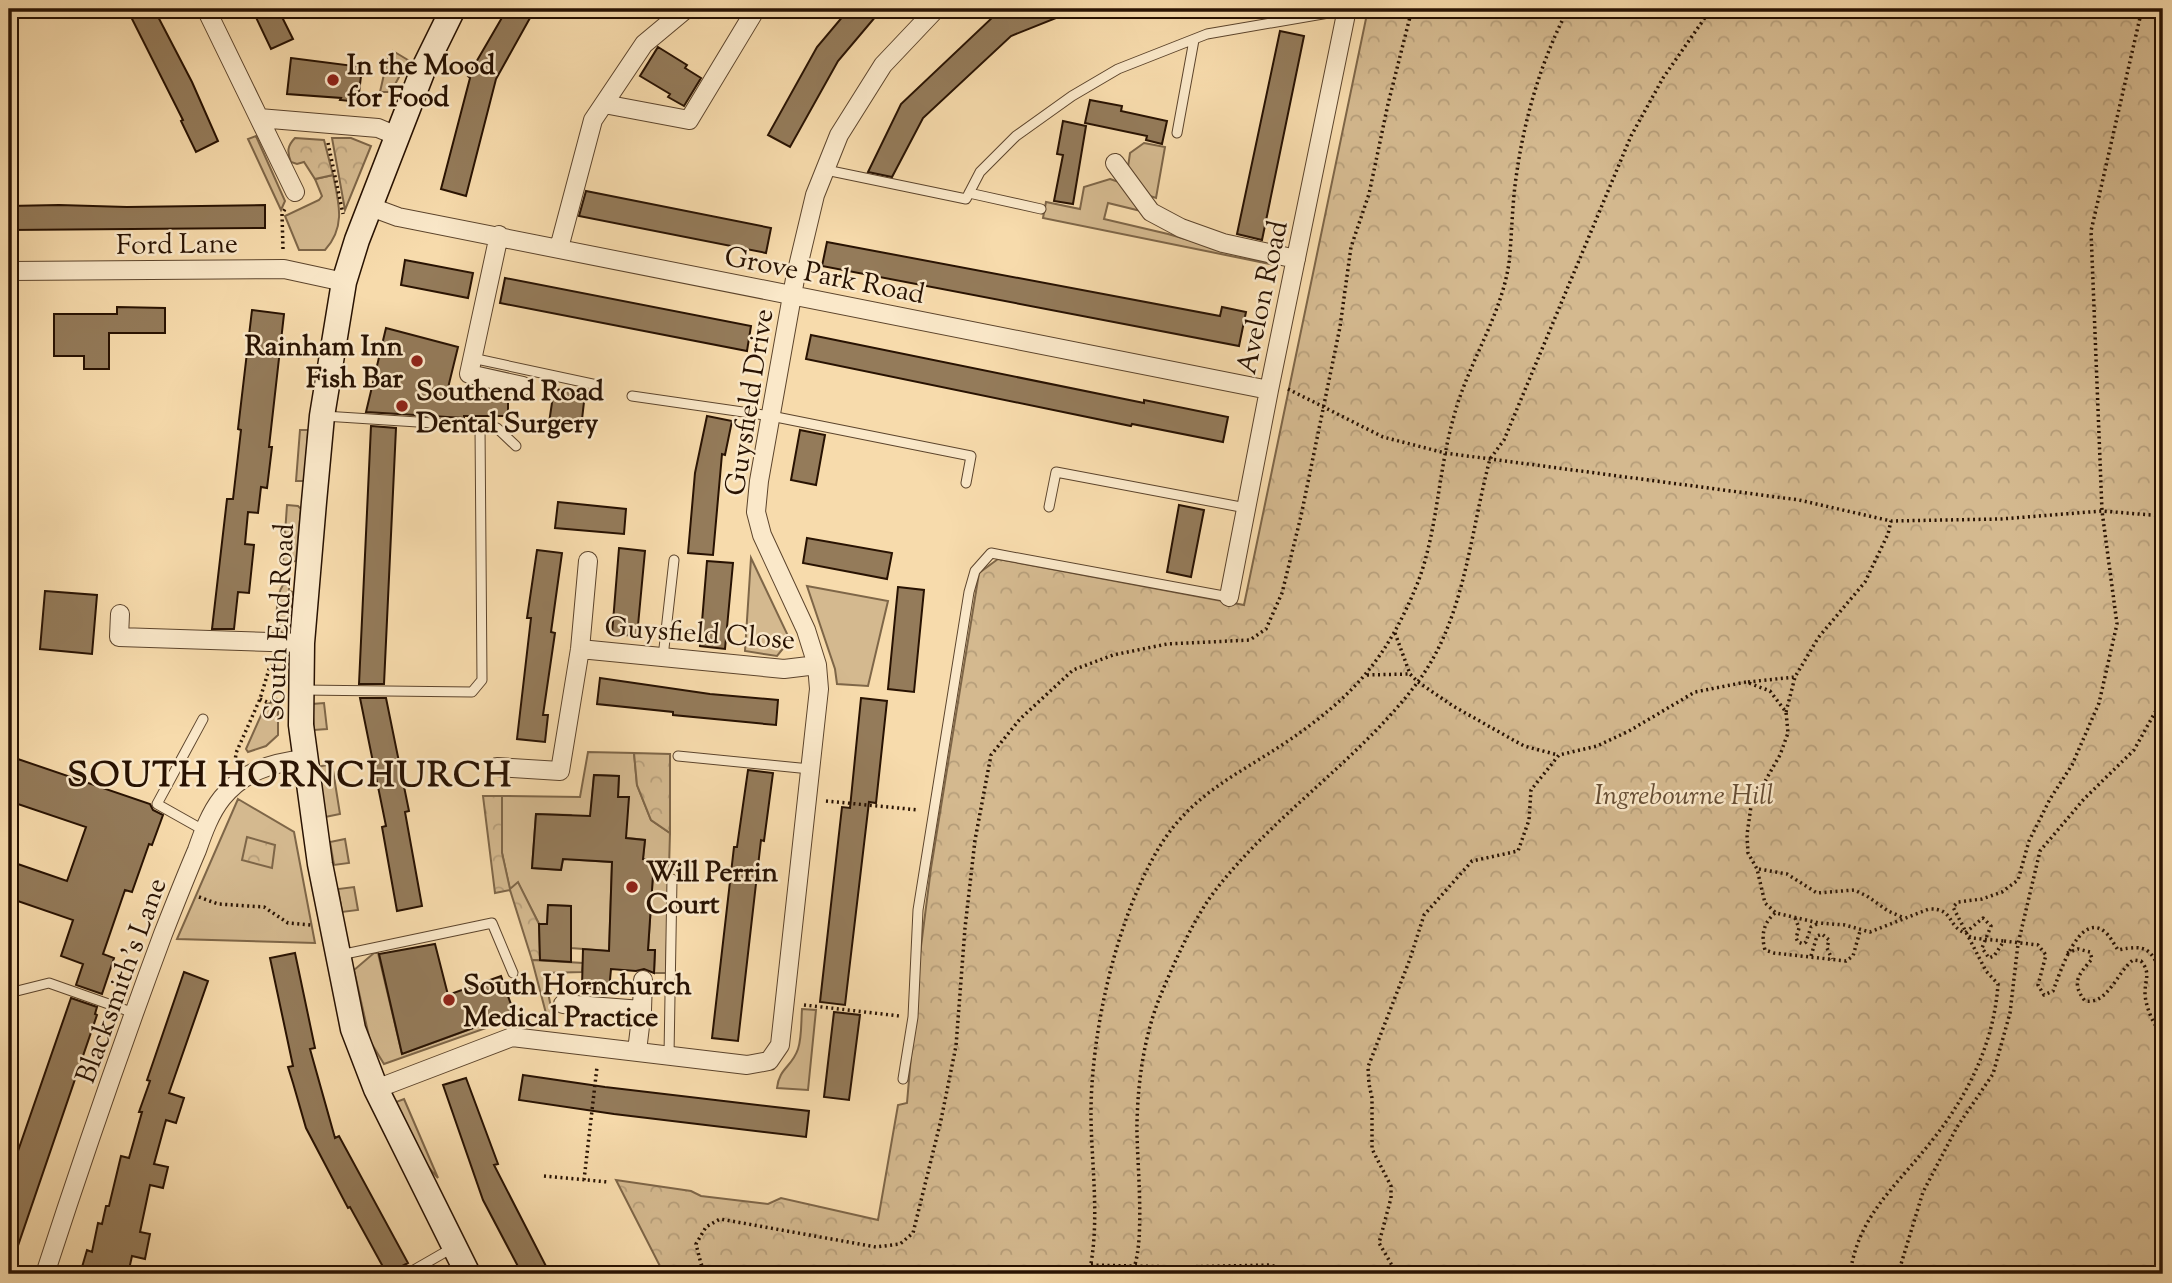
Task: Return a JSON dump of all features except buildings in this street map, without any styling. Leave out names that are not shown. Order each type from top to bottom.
[{"type":"street","points":[[206,9],[295,192]]},
{"type":"street","name":"South End Road","points":[[453,9],[422,70],[357,240],[344,282],[323,416],[302,643],[291,694],[301,725],[332,926],[353,1028],[376,1089],[468,1274]]},
{"type":"street","points":[[559,248],[593,120],[644,44],[686,9]]},
{"type":"street","points":[[604,104],[689,120],[756,9]]},
{"type":"street","name":"Guysfield Drive","points":[[376,1089],[512,1037],[747,1065],[768,1061],[779,1045],[818,689],[817,665],[806,630],[762,535],[756,512],[759,481],[792,295],[815,195],[839,135],[883,65],[936,9]]},
{"type":"street","name":"Avelon Road","points":[[1229,597],[1346,9]]},
{"type":"street","points":[[259,118],[378,128],[397,136]]},
{"type":"street","points":[[1115,163],[1151,212],[1181,228],[1223,243],[1296,259]]},
{"type":"street","name":"Grove Park Road","points":[[371,207],[398,216],[1269,390]]},
{"type":"street","points":[[499,235],[469,374],[523,386]]},
{"type":"street","name":"Ford Lane","points":[[9,271],[284,269],[344,282]]},
{"type":"street","name":"Guysfield Close","points":[[497,767],[560,771],[580,649],[588,561]]},
{"type":"street","points":[[120,614],[119,637],[302,643]]},
{"type":"street","name":"Guysfield Close","points":[[580,649],[784,669],[817,665]]},
{"type":"street","name":"Blacksmith's Lane","points":[[45,1274],[134,1013],[180,891],[220,800],[239,779],[257,769],[305,759]]},
{"type":"street","points":[[637,1051],[643,980]]},
{"type":"street","points":[[563,1004],[642,1010]]},
{"type":"lane","points":[[826,170],[966,199],[980,172],[1016,135],[1072,96],[1118,69],[1207,34],[1346,9]]},
{"type":"lane","points":[[1177,134],[1194,40]]},
{"type":"lane","points":[[969,193],[1041,209]]},
{"type":"lane","points":[[472,359],[597,385]]},
{"type":"lane","points":[[632,396],[771,416],[971,456],[966,483]]},
{"type":"lane","points":[[323,416],[497,428],[516,446]]},
{"type":"lane","points":[[291,694],[472,691],[482,680],[480,426]]},
{"type":"lane","points":[[1049,507],[1056,472],[1247,509]]},
{"type":"lane","points":[[903,1079],[913,1017],[918,910],[969,592],[975,571],[991,553],[1229,597]]},
{"type":"lane","points":[[663,657],[674,559]]},
{"type":"lane","points":[[203,719],[157,804],[205,831]]},
{"type":"lane","points":[[678,756],[810,769]]},
{"type":"lane","points":[[669,1055],[672,879]]},
{"type":"lane","points":[[338,955],[492,923],[513,973]]},
{"type":"lane","points":[[9,993],[49,983],[134,1013]]},
{"type":"lane","points":[[407,1274],[455,1247]]},
{"type":"path","points":[[709,1274],[701,1264],[696,1244],[706,1227],[720,1219],[876,1247],[900,1244],[913,1233],[942,1120],[956,1046],[975,840],[991,755],[1020,719],[1073,670],[1113,655],[1167,644],[1250,640],[1266,629],[1282,593],[1324,407],[1351,247],[1369,194],[1412,9]]},
{"type":"path","points":[[1089,1274],[1096,1223],[1091,1082],[1099,1026],[1130,909],[1161,843],[1195,803],[1212,788],[1319,719],[1367,675],[1395,633],[1418,582],[1429,548],[1454,413],[1501,299],[1508,264],[1515,181],[1522,138],[1538,82],[1566,9]]},
{"type":"path","points":[[1131,1274],[1135,1267],[1139,1225],[1137,1122],[1145,1041],[1160,998],[1201,913],[1217,888],[1279,822],[1373,735],[1418,682],[1436,653],[1457,599],[1490,459],[1504,440],[1631,136],[1663,78],[1711,9]]},
{"type":"path","points":[[1850,1274],[1853,1255],[1872,1212],[1947,1121],[1984,1055],[1998,984],[1986,971],[1953,907],[1958,902],[1982,899],[2002,892],[2018,880],[2029,841],[2050,799],[2072,765],[2099,703],[2117,624],[2102,511],[2091,231],[2142,9]]},
{"type":"path","points":[[324,123],[344,219]]},
{"type":"path","points":[[284,269],[282,214],[295,192]]},
{"type":"path","points":[[1288,389],[1383,437],[1445,453],[1799,500],[1891,521],[2001,519],[2102,511],[2163,516]]},
{"type":"path","points":[[1891,521],[1888,534],[1865,582],[1818,638],[1795,677],[1786,712],[1788,733],[1780,755],[1751,806],[1747,835],[1748,853],[1758,869],[1765,904],[1776,913],[1870,932],[1919,912],[1938,908],[1947,912],[1959,930],[1972,939],[2038,945],[2046,955],[2038,985],[2045,995],[2053,990],[2067,953],[2080,935],[2098,928],[2105,932],[2118,950],[2140,946],[2150,951],[2163,975]]},
{"type":"path","points":[[1395,633],[1410,674],[1418,682],[1524,746],[1559,755],[1597,746],[1629,731],[1695,692],[1746,682],[1795,677]]},
{"type":"path","points":[[235,767],[236,753],[260,699],[270,666],[282,666]]},
{"type":"path","points":[[1367,675],[1410,674]]},
{"type":"path","points":[[1746,682],[1770,691],[1786,712]]},
{"type":"path","points":[[260,699],[267,702],[291,694]]},
{"type":"path","points":[[1898,1274],[1923,1192],[1957,1128],[1993,1074],[2010,1013],[2018,944],[2040,851],[2084,799],[2134,750],[2163,698]]},
{"type":"path","points":[[1397,1274],[1379,1243],[1391,1198],[1391,1186],[1371,1149],[1373,1098],[1368,1067],[1424,915],[1472,861],[1518,851],[1529,820],[1531,790],[1559,755]]},
{"type":"path","points":[[806,800],[935,811]]},
{"type":"path","points":[[1758,869],[1787,874],[1817,893],[1854,890],[1904,918]]},
{"type":"path","points":[[180,891],[218,904],[264,907],[288,923],[332,926]]},
{"type":"path","points":[[1776,913],[1766,924],[1762,939],[1765,950],[1774,953],[1846,961],[1853,956],[1860,931]]},
{"type":"path","points":[[1795,918],[1799,928],[1796,938],[1803,944],[1811,927],[1819,923]]},
{"type":"path","points":[[1965,933],[1983,918],[1991,926],[1982,948],[1989,958],[1994,956],[2004,941]]},
{"type":"path","points":[[1811,956],[1818,936],[1822,934],[1829,940],[1828,948],[1832,959]]},
{"type":"path","points":[[2067,953],[2078,949],[2090,952],[2092,959],[2082,971],[2077,991],[2085,1001],[2092,1003],[2102,999],[2125,966],[2133,960],[2141,961],[2148,975],[2144,995],[2157,1030],[2163,1034]]},
{"type":"path","points":[[784,1003],[913,1017]]},
{"type":"path","points":[[583,1180],[600,1047]]},
{"type":"path","points":[[544,1175],[608,1182]]},
{"type":"path","points":[[1091,1265],[1270,1265],[1306,1274]]},
{"type":"green space","name":"Ingrebourne Hill","points":[[1368,9],[2163,9],[2163,1274],[664,1274],[616,1180],[691,1191],[701,1196],[768,1204],[781,1198],[878,1220],[898,1105],[907,1103],[919,962],[931,868],[979,573],[998,559],[1244,605]]},
{"type":"green space","points":[[393,51],[408,60],[391,92],[380,92],[387,61]]},
{"type":"green space","points":[[256,136],[285,201],[281,210],[248,139]]},
{"type":"green space","points":[[295,138],[324,140],[333,175],[315,179],[304,162],[291,162],[288,149]]},
{"type":"green space","points":[[332,138],[351,138],[371,146],[345,210]]},
{"type":"green space","points":[[1144,143],[1165,147],[1156,198],[1150,196],[1128,167],[1130,153]]},
{"type":"green space","points":[[333,175],[339,205],[336,233],[325,250],[299,250],[285,216],[319,200],[322,196],[315,179]]},
{"type":"green space","points":[[1110,179],[1119,182],[1141,211],[1108,203],[1104,219],[1168,234],[1275,265],[1043,218],[1046,202],[1080,209],[1084,187]]},
{"type":"green space","points":[[300,430],[308,430],[305,481],[296,481]]},
{"type":"green space","points":[[287,505],[301,509],[296,561],[283,562]]},
{"type":"green space","points":[[751,558],[790,640],[777,656],[745,651]]},
{"type":"green space","points":[[289,584],[289,591],[293,592],[290,634],[282,633],[277,609],[280,590],[283,585]]},
{"type":"green space","points":[[807,586],[888,601],[868,686],[837,684],[835,669]]},
{"type":"green space","points":[[278,701],[278,735],[266,746],[248,752],[246,749],[266,704]]},
{"type":"green space","points":[[324,703],[327,729],[314,730],[312,704]]},
{"type":"green space","points":[[588,752],[634,753],[637,785],[651,820],[670,833],[666,973],[654,973],[655,951],[648,950],[654,860],[643,859],[645,840],[618,837],[628,797],[618,797],[619,776],[594,775],[589,835],[571,815],[536,814],[532,868],[561,870],[563,859],[612,862],[609,951],[571,948],[571,906],[548,905],[547,924],[539,924],[518,883],[510,890],[502,853],[502,796],[580,797]]},
{"type":"green space","points":[[634,753],[670,754],[670,833],[651,820],[637,785]]},
{"type":"green space","points":[[332,764],[340,814],[325,817],[317,767]]},
{"type":"green space","points":[[483,796],[502,796],[502,853],[510,889],[518,882],[539,924],[540,960],[532,960],[510,890],[495,893]]},
{"type":"green space","points":[[238,799],[294,832],[315,943],[177,939]]},
{"type":"green space","points":[[247,837],[275,845],[272,868],[242,860]]},
{"type":"green space","points":[[345,839],[349,863],[334,865],[330,842]]},
{"type":"green space","points":[[354,887],[358,910],[342,912],[338,889]]},
{"type":"green space","points":[[374,953],[378,953],[402,1054],[504,1017],[506,1021],[384,1064],[370,1041],[354,970]]},
{"type":"green space","points":[[532,960],[583,963],[582,972],[544,973],[554,1022],[548,1021]]},
{"type":"green space","points":[[802,1009],[816,1010],[808,1090],[777,1088],[780,1076],[798,1049]]},
{"type":"green space","points":[[404,1099],[438,1178],[418,1151],[404,1122],[396,1102]]},
{"type":"place","name":"In the Mood for Food","points":[[333,80]]},
{"type":"place","name":"Rainham Inn Fish Bar","points":[[417,361]]},
{"type":"place","name":"Southend Road Dental Surgery","points":[[402,406]]},
{"type":"place","name":"Will Perrin Court","points":[[632,887]]},
{"type":"place","name":"South Hornchurch Medical Practice","points":[[449,1000]]},
{"type":"district","name":"SOUTH HORNCHURCH","points":[[290,774]]}]
